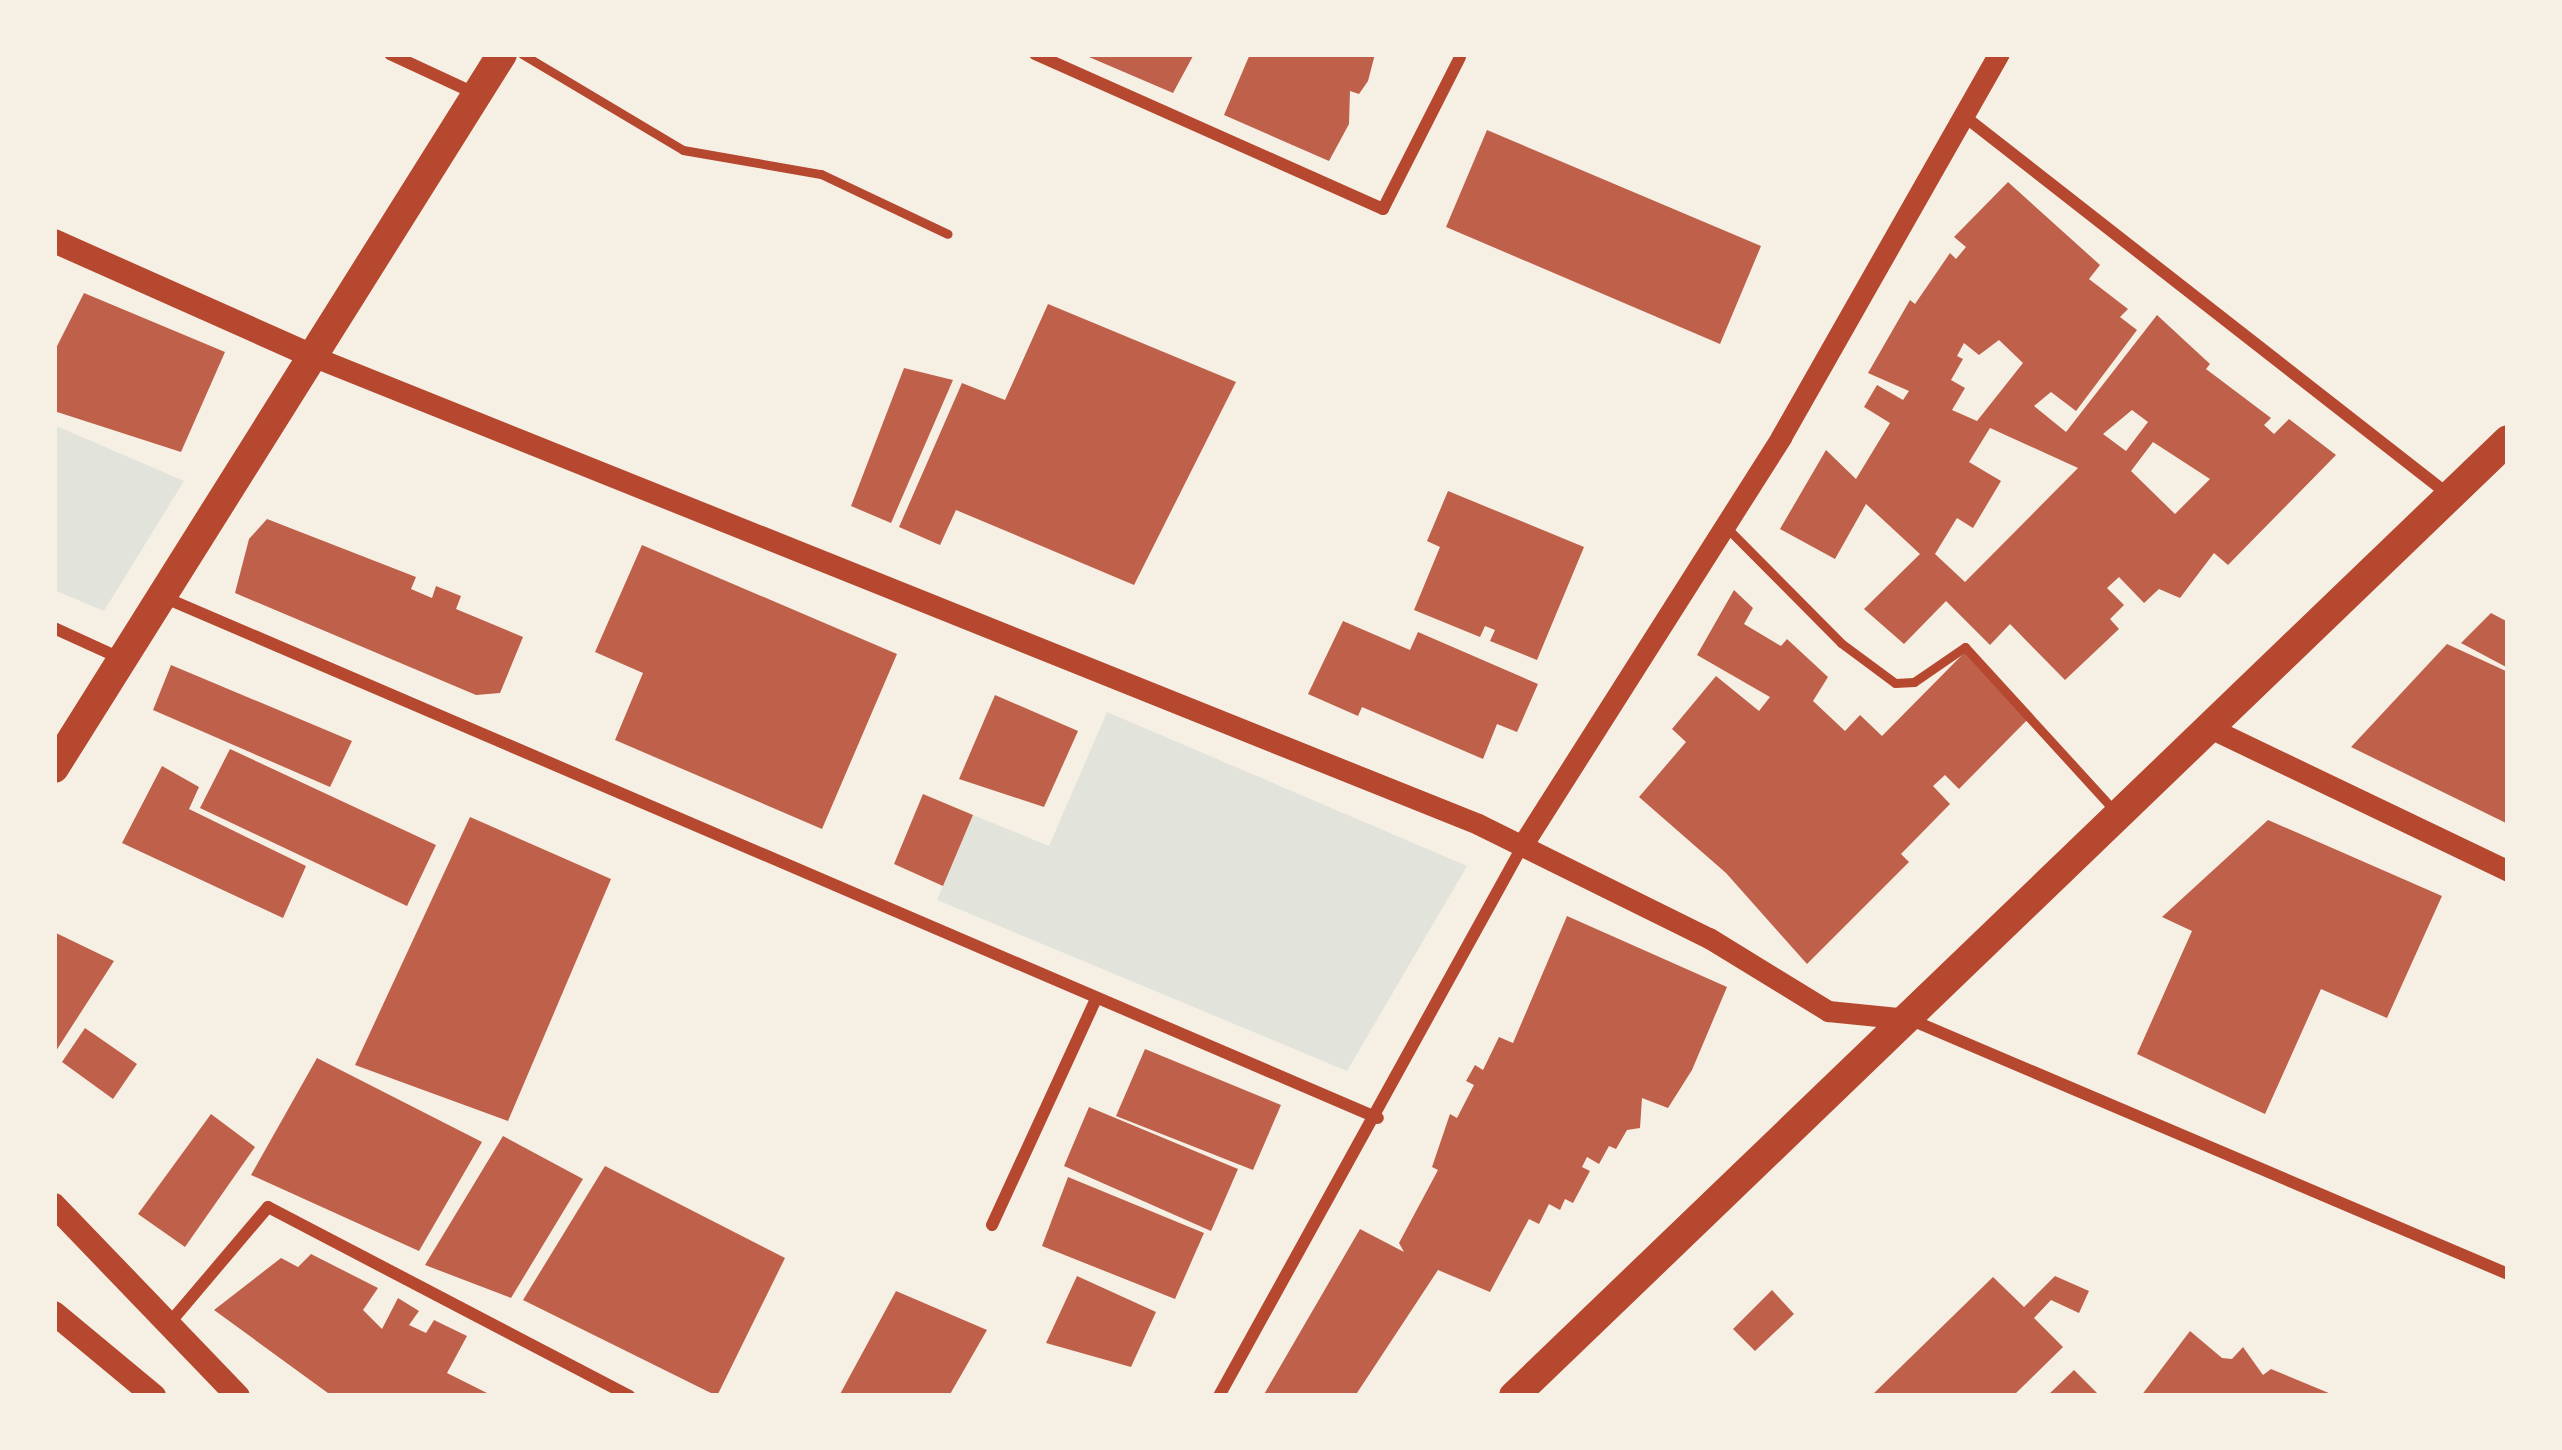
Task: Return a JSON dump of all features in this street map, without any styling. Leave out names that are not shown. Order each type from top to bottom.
[{"type":"main road","points":[[54,768],[502,54]]},
{"type":"main road","points":[[54,241],[312,356]]},
{"type":"main road","points":[[1514,1396],[2508,440]]},
{"type":"main road","points":[[54,1205],[166,1327],[238,1396]]},
{"type":"main road","points":[[54,1313],[154,1396]]},
{"type":"street","points":[[390,54],[477,94]]},
{"type":"street","points":[[1035,54],[1383,209],[1460,57]]},
{"type":"street","points":[[1219,1396],[1378,1118],[1523,844],[1725,526],[1999,54]]},
{"type":"street","points":[[1964,116],[2450,496]]},
{"type":"street","points":[[312,356],[1523,844],[1709,938],[1828,1011],[1908,1019],[2508,1274]]},
{"type":"street","points":[[160,596],[1378,1118]]},
{"type":"street","points":[[54,628],[123,659]]},
{"type":"street","points":[[2210,728],[2508,871]]},
{"type":"street","points":[[992,1225],[1096,999]]},
{"type":"street","points":[[166,1327],[268,1207],[630,1396]]},
{"type":"lane","points":[[522,54],[683,151],[821,174],[949,234]]},
{"type":"lane","points":[[1725,526],[1841,643],[1895,683],[1914,682],[1965,647],[2119,816]]},
{"type":"shaded area","points":[[54,425],[184,481],[104,611],[54,590]]},
{"type":"shaded area","points":[[1107,712],[1467,866],[1347,1071],[937,900],[973,815],[1049,846]]},
{"type":"building","points":[[1082,54],[1188,54],[1193,56],[1173,93]]},
{"type":"building","points":[[1250,54],[1375,54],[1368,81],[1359,94],[1350,91],[1349,124],[1329,161],[1224,115]]},
{"type":"building","points":[[1487,130],[1761,246],[1720,344],[1446,227]]},
{"type":"building","points":[[2008,182],[2100,265],[2089,279],[2128,309],[2120,317],[2137,330],[2076,411],[2051,392],[2034,406],[2066,432],[2157,315],[2210,364],[2206,369],[2271,418],[2264,425],[2274,434],[2289,419],[2336,455],[2228,565],[2214,553],[2180,598],[2159,589],[2144,603],[2119,577],[2107,588],[2124,605],[2110,619],[2119,629],[2065,680],[2010,624],[1990,645],[1946,601],[1904,644],[1864,609],[1920,554],[1866,504],[1835,559],[1780,529],[1826,450],[1856,479],[1890,423],[1864,407],[1877,385],[1903,400],[1909,391],[1868,373],[1910,300],[1915,304],[1950,253],[1956,259],[1966,247],[1954,237]],"holes":[[[1999,340],[2023,363],[1977,421],[1952,410],[1965,388],[1951,380],[1963,359],[1957,356],[1964,343],[1979,355]],[[2132,410],[2148,422],[2126,451],[2103,434]],[[1990,428],[2078,468],[1965,582],[1935,554],[1957,518],[1973,528],[2001,481],[1969,462]],[[2153,442],[2210,479],[2175,514],[2131,471]]]},
{"type":"building","points":[[84,293],[225,352],[181,452],[54,411],[54,352]]},
{"type":"building","points":[[1048,304],[1236,382],[1134,585],[956,510],[940,545],[899,527],[962,383],[1005,400]]},
{"type":"building","points":[[904,368],[953,380],[891,523],[851,506]]},
{"type":"building","points":[[1448,491],[1584,547],[1537,660],[1490,641],[1495,630],[1485,626],[1480,637],[1414,610],[1440,547],[1427,541]]},
{"type":"building","points":[[267,519],[416,577],[411,589],[432,598],[436,586],[461,596],[456,609],[523,637],[500,693],[476,695],[235,593],[249,539]]},
{"type":"building","points":[[642,545],[897,654],[822,829],[615,740],[643,673],[595,652]]},
{"type":"building","points":[[1734,590],[1753,608],[1744,624],[1781,646],[1787,639],[1828,677],[1813,701],[1845,731],[1860,715],[1882,736],[1966,651],[2031,716],[1959,789],[1945,775],[1933,786],[1950,804],[1901,854],[1909,862],[1807,964],[1726,873],[1639,797],[1686,742],[1672,729],[1716,676],[1759,711],[1770,697],[1697,655]]},
{"type":"building","points":[[2491,613],[2508,622],[2508,668],[2461,643]]},
{"type":"building","points":[[1343,621],[1410,650],[1418,632],[1538,684],[1517,732],[1497,724],[1483,759],[1362,707],[1358,716],[1308,694]]},
{"type":"building","points":[[2447,644],[2508,672],[2508,824],[2351,747]]},
{"type":"building","points":[[171,665],[352,741],[330,787],[153,710]]},
{"type":"building","points":[[995,695],[1078,731],[1044,807],[959,779]]},
{"type":"building","points":[[230,749],[436,845],[407,906],[200,808]]},
{"type":"building","points":[[162,766],[199,787],[189,809],[306,866],[283,918],[122,843]]},
{"type":"building","points":[[923,794],[973,815],[943,886],[894,864]]},
{"type":"building","points":[[470,817],[611,879],[508,1121],[355,1065]]},
{"type":"building","points":[[2268,820],[2442,896],[2387,1018],[2321,989],[2265,1114],[2137,1054],[2192,931],[2162,917]]},
{"type":"building","points":[[1567,916],[1727,987],[1692,1070],[1668,1108],[1642,1098],[1640,1128],[1627,1130],[1616,1149],[1609,1146],[1599,1164],[1587,1157],[1582,1167],[1590,1171],[1573,1203],[1565,1199],[1560,1210],[1549,1204],[1539,1224],[1529,1219],[1490,1292],[1438,1270],[1355,1396],[1263,1396],[1360,1229],[1404,1252],[1399,1243],[1438,1170],[1432,1167],[1450,1114],[1457,1118],[1474,1085],[1466,1081],[1475,1065],[1483,1070],[1499,1037],[1513,1043]]},
{"type":"building","points":[[54,932],[114,961],[54,1054]]},
{"type":"building","points":[[85,1028],[137,1064],[113,1099],[62,1062]]},
{"type":"building","points":[[1145,1049],[1281,1105],[1253,1170],[1116,1116]]},
{"type":"building","points":[[317,1058],[482,1142],[419,1251],[251,1175]]},
{"type":"building","points":[[1089,1107],[1238,1169],[1211,1231],[1064,1166]]},
{"type":"building","points":[[211,1114],[255,1147],[185,1247],[138,1214]]},
{"type":"building","points":[[503,1136],[583,1179],[511,1298],[425,1265]]},
{"type":"building","points":[[605,1166],[785,1258],[717,1396],[523,1300]]},
{"type":"building","points":[[1068,1177],[1204,1233],[1175,1299],[1042,1246]]},
{"type":"building","points":[[311,1254],[378,1288],[363,1310],[382,1329],[398,1298],[419,1311],[409,1325],[426,1333],[434,1320],[467,1336],[447,1373],[493,1396],[332,1396],[214,1310],[281,1258],[298,1267]]},
{"type":"building","points":[[1077,1276],[1156,1312],[1131,1367],[1046,1343]]},
{"type":"building","points":[[2055,1276],[2089,1291],[2079,1313],[2051,1300],[2034,1318],[2063,1347],[2013,1396],[1871,1396],[1993,1277],[2024,1307]]},
{"type":"building","points":[[1772,1290],[1794,1314],[1755,1351],[1733,1329]]},
{"type":"building","points":[[896,1291],[987,1330],[949,1396],[839,1396]]},
{"type":"building","points":[[2190,1331],[2222,1358],[2232,1359],[2243,1347],[2263,1375],[2271,1369],[2336,1396],[2141,1396]]},
{"type":"building","points":[[2074,1370],[2100,1396],[2047,1396]]}]
